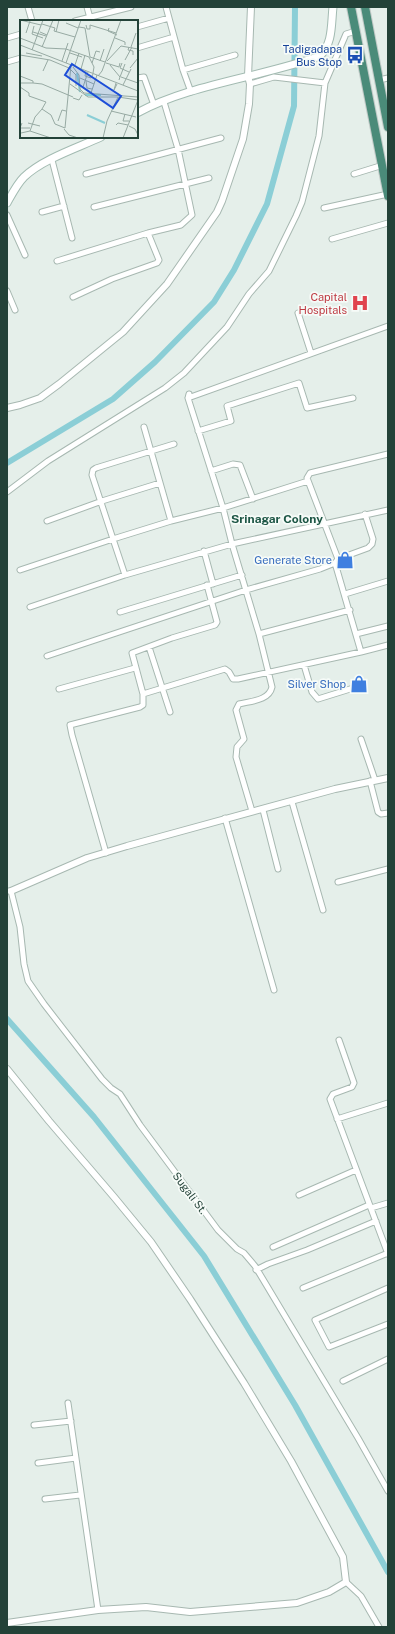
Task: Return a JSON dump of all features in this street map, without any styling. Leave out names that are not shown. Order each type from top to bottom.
[{"type":"highway","points":[[352,7],[388,195]]},
{"type":"highway","points":[[365,7],[388,127]]},
{"type":"main road","points":[[138,113],[190,92],[249,80],[260,74],[320,56],[326,50],[330,41],[333,7]]},
{"type":"main road","points":[[7,203],[25,177],[52,160],[99,138]]},
{"type":"street","points":[[28,7],[32,20]]},
{"type":"street","points":[[87,7],[90,18]]},
{"type":"street","points":[[80,20],[131,7]]},
{"type":"street","points":[[166,7],[190,92]]},
{"type":"street","points":[[7,408],[26,404],[40,398],[123,332],[168,284],[217,212],[243,139],[250,104],[249,80],[251,7]]},
{"type":"street","points":[[138,27],[169,18]]},
{"type":"street","points":[[7,492],[66,449],[165,388],[184,373],[227,327],[249,294],[269,271],[296,216],[311,170],[319,136],[325,83],[346,34],[356,31]]},
{"type":"street","points":[[7,38],[20,34]]},
{"type":"street","points":[[138,48],[174,37]]},
{"type":"street","points":[[183,70],[235,55]]},
{"type":"street","points":[[7,62],[20,58]]},
{"type":"street","points":[[138,78],[144,77],[154,105]]},
{"type":"street","points":[[249,80],[274,77],[325,83]]},
{"type":"street","points":[[379,80],[388,78]]},
{"type":"street","points":[[57,261],[148,233],[181,225],[192,215],[178,149],[164,102]]},
{"type":"street","points":[[86,174],[221,138]]},
{"type":"street","points":[[52,160],[72,238]]},
{"type":"street","points":[[354,174],[383,165]]},
{"type":"street","points":[[94,207],[209,178]]},
{"type":"street","points":[[324,208],[388,195]]},
{"type":"street","points":[[42,212],[64,206]]},
{"type":"street","points":[[7,215],[25,255]]},
{"type":"street","points":[[332,239],[388,223]]},
{"type":"street","points":[[73,297],[112,279],[157,263],[159,260],[148,233]]},
{"type":"street","points":[[7,291],[16,310]]},
{"type":"street","points":[[298,314],[311,353]]},
{"type":"street","points":[[252,811],[236,757],[237,747],[244,739],[236,710],[239,704],[264,697],[271,692],[272,687],[259,634],[232,544],[223,508],[198,431],[189,396],[388,326]]},
{"type":"street","points":[[198,431],[231,421],[227,406],[300,383],[307,408],[352,398]]},
{"type":"street","points":[[144,427],[171,521]]},
{"type":"street","points":[[126,575],[92,475],[94,469],[174,444]]},
{"type":"street","points":[[362,652],[337,561],[325,522],[308,481],[308,475],[314,472],[388,454]]},
{"type":"street","points":[[211,471],[233,464],[240,465],[253,499]]},
{"type":"street","points":[[20,570],[171,521],[223,508],[308,481]]},
{"type":"street","points":[[48,521],[102,501],[160,483]]},
{"type":"street","points":[[30,607],[204,551],[325,522],[388,510]]},
{"type":"street","points":[[47,656],[246,590],[320,569],[368,548],[372,544],[373,540],[365,514]]},
{"type":"street","points":[[106,853],[70,724],[140,707],[144,704],[143,694],[133,653],[215,625],[217,622],[212,602],[204,551]]},
{"type":"street","points":[[120,612],[242,575]]},
{"type":"street","points":[[345,594],[388,582]]},
{"type":"street","points":[[259,634],[350,610]]},
{"type":"street","points":[[356,634],[388,626]]},
{"type":"street","points":[[143,694],[225,669],[229,672],[233,680],[388,645]]},
{"type":"street","points":[[149,647],[170,712]]},
{"type":"street","points":[[304,665],[312,692],[318,699],[363,685]]},
{"type":"street","points":[[59,690],[136,668]]},
{"type":"street","points":[[362,740],[373,781],[378,812],[381,814],[388,813]]},
{"type":"street","points":[[9,891],[87,858],[225,818],[252,811],[263,810],[388,778]]},
{"type":"street","points":[[292,802],[323,910]]},
{"type":"street","points":[[263,810],[278,869]]},
{"type":"street","points":[[225,818],[274,990]]},
{"type":"street","points":[[338,882],[388,869]]},
{"type":"street","name":"Sugali St.","points":[[9,891],[20,927],[24,964],[28,981],[102,1079],[120,1094],[140,1125],[207,1217],[229,1242],[250,1259],[317,1369],[388,1491]]},
{"type":"street","points":[[303,1288],[388,1253],[330,1097],[333,1094],[352,1087],[354,1083],[339,1040]]},
{"type":"street","points":[[7,1069],[124,1208],[151,1242],[190,1299],[244,1383],[291,1461],[343,1557],[346,1582],[361,1596],[379,1627]]},
{"type":"street","points":[[337,1119],[388,1103]]},
{"type":"street","points":[[299,1195],[356,1170]]},
{"type":"street","points":[[273,1247],[370,1207],[388,1203]]},
{"type":"street","points":[[256,1270],[376,1221]]},
{"type":"street","points":[[388,1288],[316,1320],[329,1347],[388,1324]]},
{"type":"street","points":[[343,1381],[388,1359]]},
{"type":"street","points":[[68,1403],[98,1610]]},
{"type":"street","points":[[34,1425],[71,1420]]},
{"type":"street","points":[[38,1463],[76,1458]]},
{"type":"street","points":[[45,1499],[80,1494]]},
{"type":"street","points":[[9,1624],[98,1610],[146,1607],[190,1612],[297,1603],[329,1592],[346,1582]]},
{"type":"waterway","points":[[7,463],[113,399],[155,362],[214,302],[234,270],[267,204],[294,106],[295,7]]},
{"type":"waterway","points":[[7,1019],[94,1117],[204,1256],[295,1405],[388,1572]]},
{"type":"place","name":"Tadigadapa Bus Stop","points":[[355,55]]},
{"type":"place","name":"Capital Hospitals","points":[[360,303]]},
{"type":"place","name":"Generate Store","points":[[345,560]]},
{"type":"place","name":"Silver Shop","points":[[359,684]]},
{"type":"district","name":"Srinagar Colony","points":[[277,519]]}]
